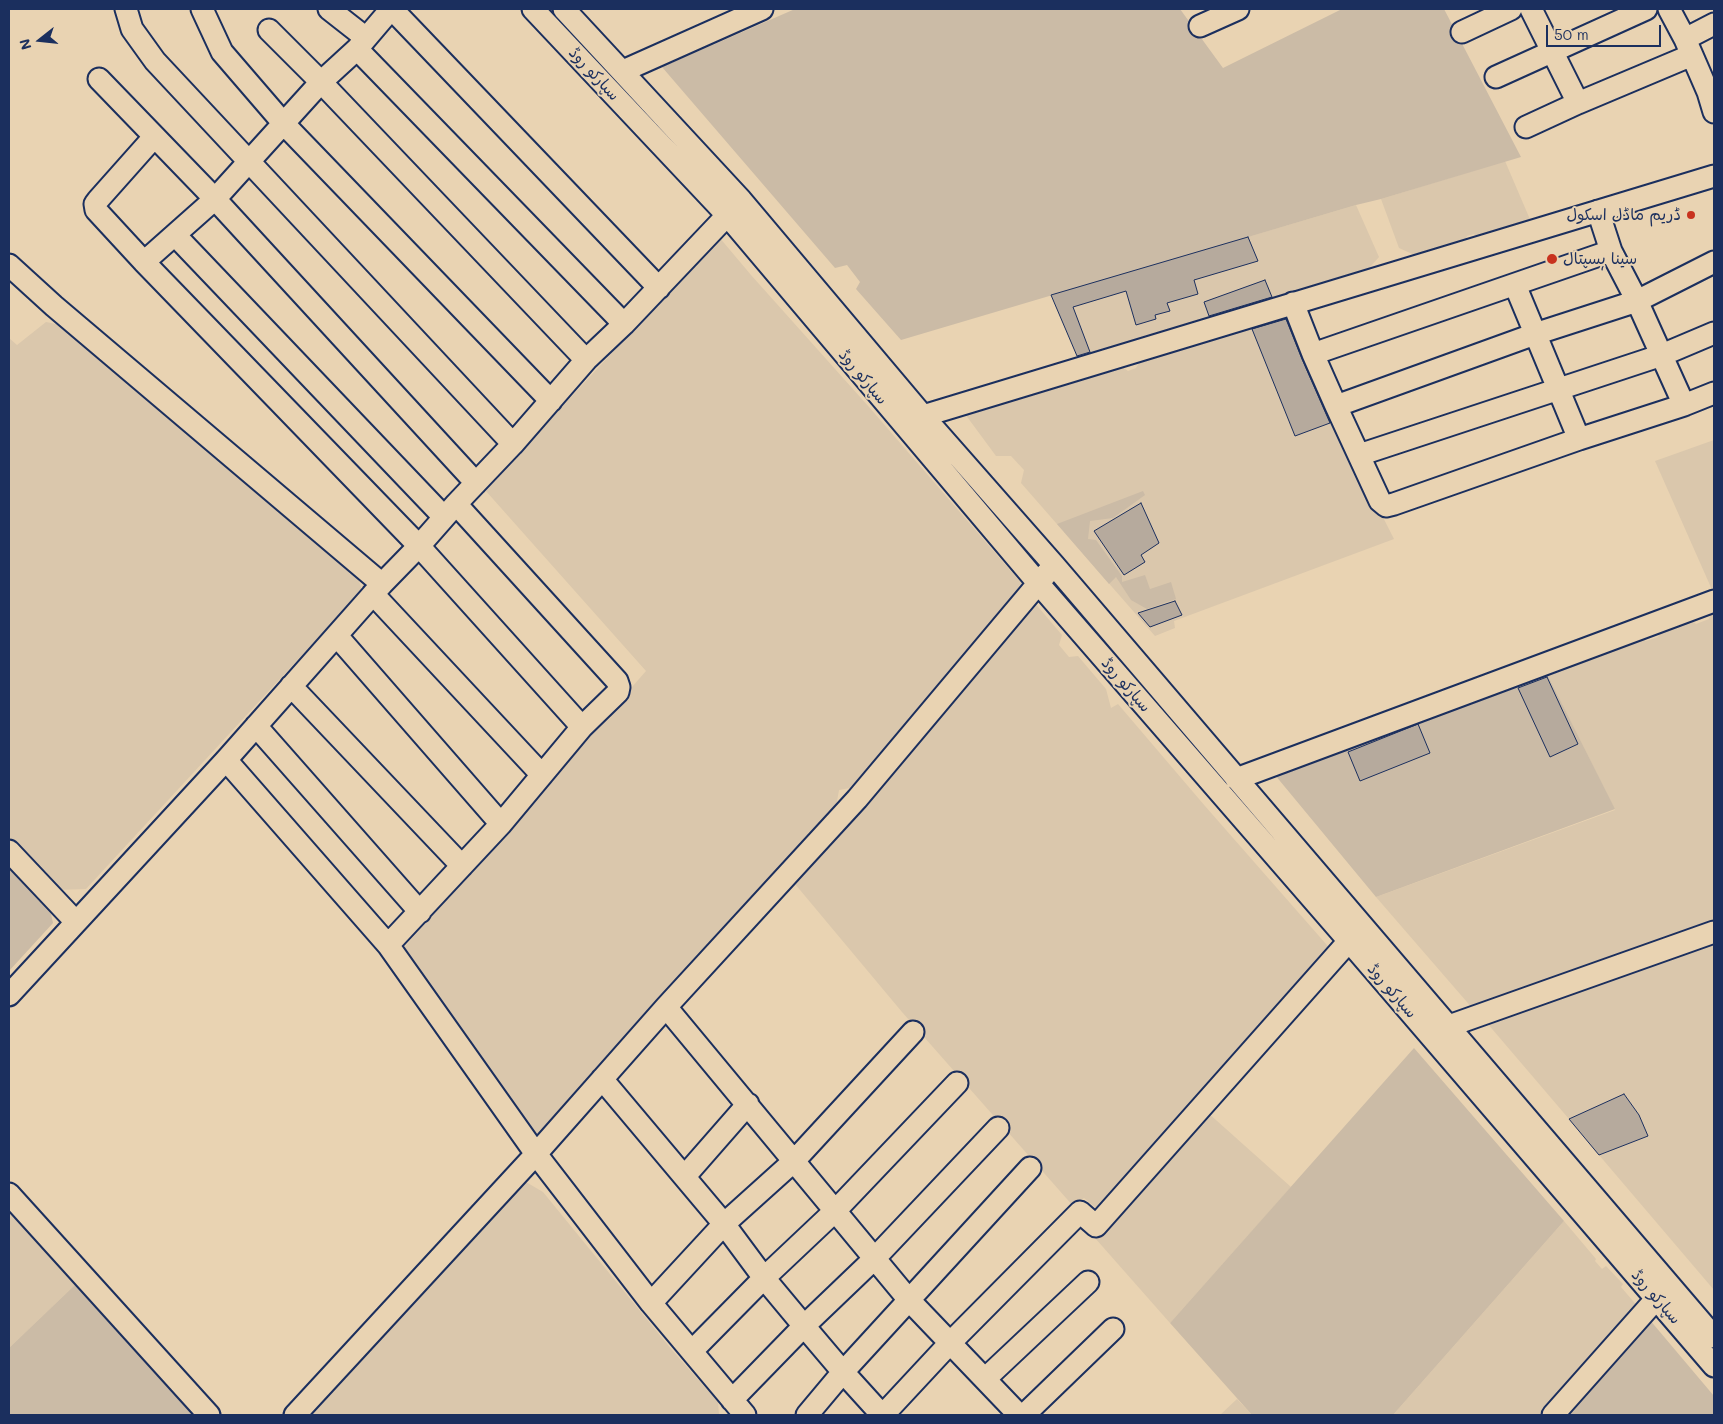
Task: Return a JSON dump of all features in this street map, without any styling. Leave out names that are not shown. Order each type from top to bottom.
[{"type":"street","points":[[126,9],[132,29],[155,61],[513,444]]},
{"type":"street","points":[[202,9],[222,52],[284,124],[551,401]]},
{"type":"street","points":[[329,9],[624,324]]},
{"type":"street","points":[[144,262],[215,199],[320,82],[362,43],[392,9],[659,288]]},
{"type":"street","name":"سپارکو روڈ","points":[[532,9],[734,208],[923,416],[1054,566],[1714,1337]]},
{"type":"street","name":"سپارکو روڈ","points":[[564,9],[623,71],[1038,583],[1714,1366]]},
{"type":"street","points":[[623,71],[740,13],[762,9]]},
{"type":"street","points":[[1200,26],[1238,9]]},
{"type":"street","points":[[1462,32],[1511,9]]},
{"type":"street","points":[[1531,9],[1578,103]]},
{"type":"street","points":[[1496,77],[1646,9]]},
{"type":"street","points":[[1669,9],[1711,91],[1714,112]]},
{"type":"street","points":[[1526,127],[1578,103],[1688,47],[1714,24]]},
{"type":"street","points":[[269,30],[586,360]]},
{"type":"street","points":[[99,79],[215,199],[476,483]]},
{"type":"street","points":[[154,137],[95,204],[96,210],[419,546],[582,727]]},
{"type":"street","points":[[923,416],[1714,176]]},
{"type":"street","points":[[9,995],[226,760],[378,589],[513,444],[586,360],[624,324],[734,208]]},
{"type":"street","points":[[1598,211],[1611,251],[1637,301],[1684,405]]},
{"type":"street","points":[[175,235],[450,511],[617,681],[620,687],[618,692],[582,727],[501,824],[388,944]]},
{"type":"street","points":[[1313,354],[1611,251]]},
{"type":"street","points":[[1336,406],[1535,334],[1637,301],[1714,262]]},
{"type":"street","points":[[9,265],[378,589],[542,775]]},
{"type":"street","points":[[1515,285],[1579,440]]},
{"type":"street","points":[[1293,303],[1336,406],[1380,502],[1386,506],[1684,405],[1714,393]]},
{"type":"street","points":[[1359,455],[1662,355],[1714,332]]},
{"type":"street","points":[[295,1415],[536,1154],[666,1007],[856,799],[1054,566]]},
{"type":"street","points":[[1236,779],[1714,601]]},
{"type":"street","points":[[337,636],[501,824]]},
{"type":"street","points":[[291,686],[462,866]]},
{"type":"street","points":[[256,726],[420,912]]},
{"type":"street","points":[[226,760],[388,944],[536,1154],[651,1303],[738,1408],[804,1326],[874,1259],[998,1128]]},
{"type":"street","points":[[9,852],[76,922]]},
{"type":"street","points":[[1449,1026],[1714,932]]},
{"type":"street","points":[[602,1079],[685,1176],[764,1278],[804,1326],[882,1415],[950,1343],[1080,1212],[1096,1226],[1349,941]]},
{"type":"street","points":[[666,1007],[909,1300],[1019,1415]]},
{"type":"street","points":[[651,1303],[724,1224],[794,1162],[912,1032]]},
{"type":"street","points":[[692,1351],[764,1278],[836,1210],[957,1083]]},
{"type":"street","points":[[685,1176],[748,1104]]},
{"type":"street","points":[[807,1415],[843,1372],[1030,1168]]},
{"type":"street","points":[[9,1194],[209,1415]]},
{"type":"street","points":[[985,1379],[1088,1282]]},
{"type":"street","points":[[1553,1415],[1657,1298]]},
{"type":"street","points":[[1024,1415],[1113,1329]]},
{"type":"shaded area","points":[[795,9],[1180,9],[1223,68],[1342,9],[1444,9],[1521,157],[901,340],[856,289],[860,282],[847,265],[835,268],[662,67]]},
{"type":"shaded area","points":[[1505,161],[1532,224],[1480,239],[1474,234],[1467,236],[1464,244],[1419,257],[1399,248],[1381,199]]},
{"type":"shaded area","points":[[1356,205],[1379,257],[1362,276],[1122,349],[1115,346],[1099,351],[1096,358],[1080,363],[1051,295]]},
{"type":"shaded area","points":[[719,237],[1023,585],[850,788],[839,790],[836,807],[534,1137],[401,951],[646,671],[485,490]]},
{"type":"shaded area","points":[[1291,312],[1358,468],[1394,539],[1174,621],[1175,628],[1155,636],[1021,483],[1024,470],[1011,456],[996,456],[965,414],[1121,366],[1128,371],[1136,368],[1141,359]]},
{"type":"shaded area","points":[[46,322],[61,325],[358,578],[362,590],[86,889],[56,890],[9,840],[9,338],[17,345]]},
{"type":"shaded area","points":[[1714,440],[1714,591],[1713,592],[1655,461]]},
{"type":"shaded area","points":[[1143,491],[1145,495],[1113,518],[1090,521],[1088,539],[1096,540],[1122,576],[1122,582],[1145,575],[1150,589],[1171,582],[1176,599],[1147,609],[1131,600],[1116,577],[1109,584],[1057,524]]},
{"type":"shaded area","points":[[1034,602],[1062,635],[1059,645],[1069,657],[1078,656],[1106,689],[1111,708],[1118,704],[1333,952],[1101,1212],[1084,1198],[1074,1207],[902,1012],[795,884]]},
{"type":"shaded area","points":[[1714,610],[1714,923],[1609,960],[1605,959],[1589,964],[1590,967],[1473,1009],[1376,897],[1615,810],[1545,670],[1579,657],[1588,661],[1604,655],[1607,647],[1638,636],[1646,641],[1658,637],[1661,628],[1689,618],[1696,624],[1709,619],[1711,611]]},
{"type":"shaded area","points":[[1545,670],[1615,809],[1376,897],[1275,775]]},
{"type":"shaded area","points":[[9,869],[51,914],[53,923],[9,971]]},
{"type":"shaded area","points":[[1714,942],[1714,1290],[1599,1155],[1648,1136],[1639,1115],[1624,1094],[1569,1119],[1487,1023]]},
{"type":"shaded area","points":[[1414,1048],[1564,1221],[1393,1415],[1252,1415],[1170,1323]]},
{"type":"shaded area","points":[[1207,1112],[1291,1187],[1170,1323],[1095,1238]]},
{"type":"shaded area","points":[[526,1182],[543,1192],[672,1350],[718,1402],[719,1415],[308,1415],[327,1393]]},
{"type":"shaded area","points":[[9,1205],[78,1282],[9,1348]]},
{"type":"shaded area","points":[[1564,1221],[1596,1259],[1595,1261],[1602,1269],[1606,1266],[1623,1284],[1621,1287],[1639,1308],[1545,1415],[1393,1415]]},
{"type":"shaded area","points":[[78,1282],[204,1415],[9,1415],[9,1348]]},
{"type":"shaded area","points":[[1649,1319],[1714,1396],[1714,1415],[1564,1415]]},
{"type":"shaded area","points":[[1237,1399],[1252,1415],[1220,1415]]},
{"type":"building","points":[[1248,237],[1258,261],[1194,280],[1198,294],[1167,303],[1170,311],[1155,315],[1156,319],[1136,325],[1126,291],[1073,307],[1090,352],[1077,356],[1051,295]]},
{"type":"building","points":[[1265,280],[1272,297],[1209,316],[1204,302]]},
{"type":"building","points":[[1286,319],[1330,423],[1295,436],[1252,329]]},
{"type":"building","points":[[1141,503],[1159,543],[1141,555],[1145,562],[1124,575],[1094,531]]},
{"type":"building","points":[[1175,601],[1182,615],[1150,627],[1138,613]]},
{"type":"building","points":[[1547,677],[1578,744],[1550,757],[1518,688]]},
{"type":"building","points":[[1418,724],[1430,753],[1360,781],[1348,752]]},
{"type":"building","points":[[1624,1094],[1639,1115],[1648,1136],[1599,1155],[1569,1119]]},
{"type":"place","name":"ڈریم ماڈل اسکول","points":[[1691,215]]},
{"type":"place","name":"سینا ہسپتال","points":[[1552,259]]}]
